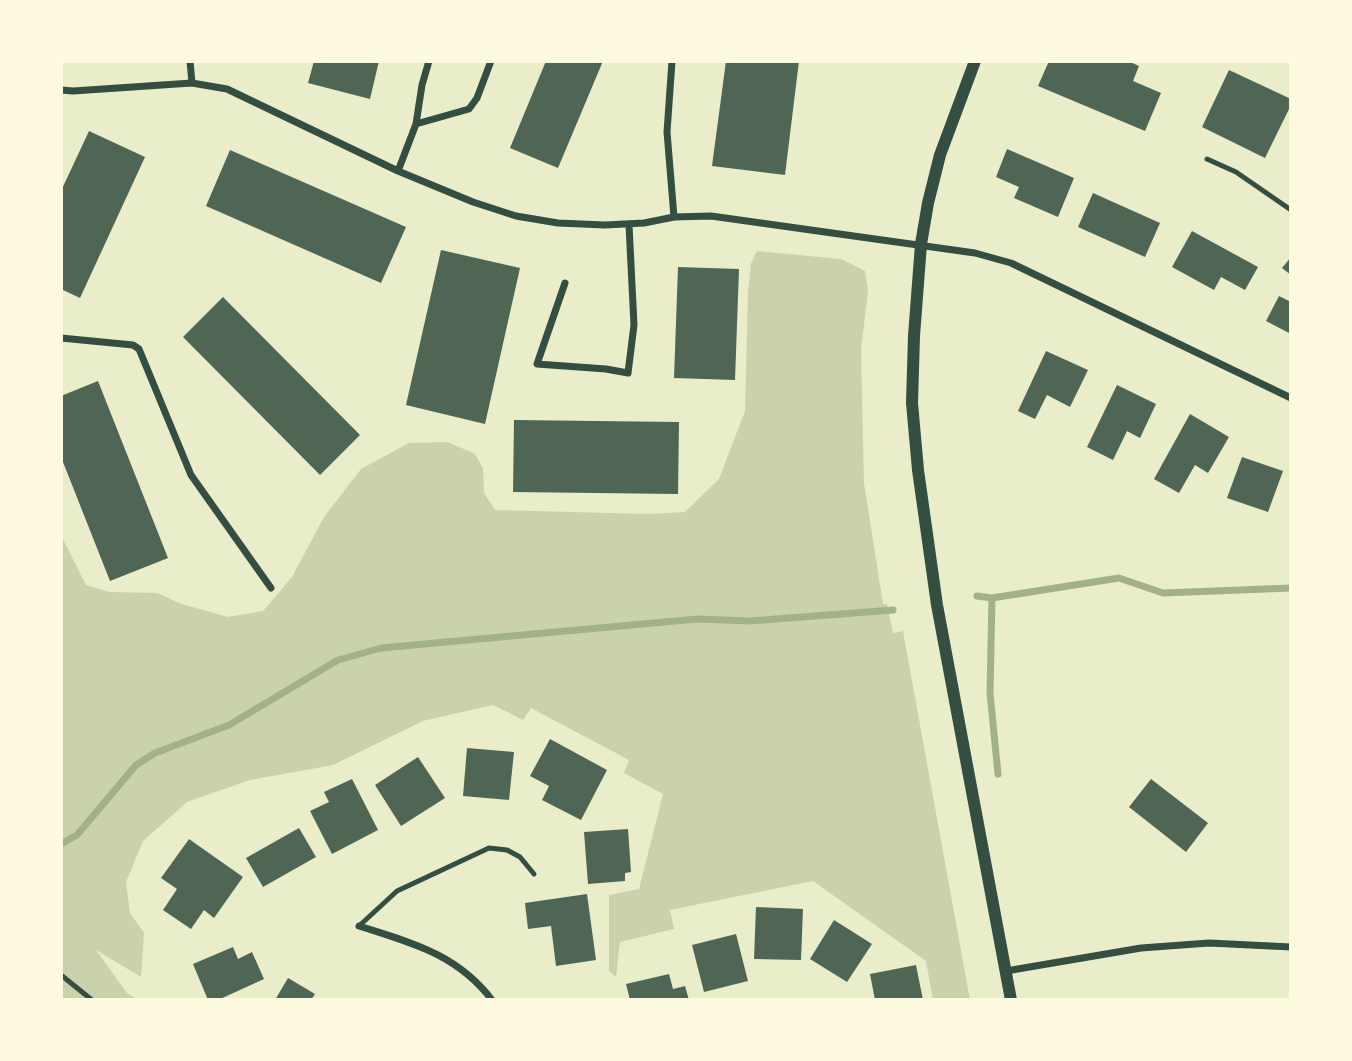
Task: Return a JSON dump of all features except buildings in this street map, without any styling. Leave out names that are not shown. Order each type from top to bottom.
[{"type":"street","points":[[190,61],[191,83]]},
{"type":"street","points":[[398,171],[416,124],[429,61]]},
{"type":"street","points":[[416,124],[469,109],[477,98],[491,61]]},
{"type":"street","points":[[672,61],[667,132],[674,217]]},
{"type":"street","points":[[975,61],[940,155],[928,203],[921,244],[912,403],[918,470],[937,605],[1011,1000]]},
{"type":"street","points":[[61,90],[206,84],[239,94],[398,171],[473,202],[516,216],[558,223],[629,225],[674,217],[711,216],[975,253],[1011,263],[1291,398]]},
{"type":"street","points":[[565,283],[537,365],[628,373],[634,326],[629,225]]},
{"type":"street","points":[[61,338],[132,345],[139,349],[191,475],[271,588]]},
{"type":"street","points":[[359,926],[428,948],[443,956],[470,975],[492,1000]]},
{"type":"street","points":[[1006,971],[1141,948],[1209,943],[1291,947]]},
{"type":"lane","points":[[1207,159],[1236,172],[1291,210]]},
{"type":"lane","points":[[359,926],[397,891],[489,848],[507,850],[520,857],[534,874]]},
{"type":"lane","points":[[61,975],[92,1000]]},
{"type":"green space","points":[[757,251],[841,259],[865,271],[868,291],[861,350],[864,483],[883,604],[887,604],[893,633],[903,631],[970,1000],[933,1000],[926,961],[813,881],[670,910],[674,929],[620,942],[616,977],[609,971],[609,895],[639,889],[663,794],[624,773],[629,760],[531,708],[523,720],[493,705],[423,721],[333,765],[250,780],[187,802],[143,841],[126,882],[130,913],[144,933],[141,977],[96,950],[127,993],[137,1000],[61,1000],[61,535],[86,585],[110,592],[157,593],[182,604],[228,617],[263,611],[292,577],[324,517],[361,469],[409,443],[448,442],[475,454],[483,468],[484,493],[495,510],[649,514],[685,512],[719,479],[745,411],[748,293],[751,263]]},
{"type":"waterway","points":[[977,596],[992,598],[1119,578],[1163,593],[1291,588]]},
{"type":"waterway","points":[[992,598],[990,693],[998,774]]},
{"type":"waterway","points":[[61,844],[77,835],[136,765],[155,753],[229,725],[338,660],[381,648],[697,619],[750,621],[893,610]]}]
